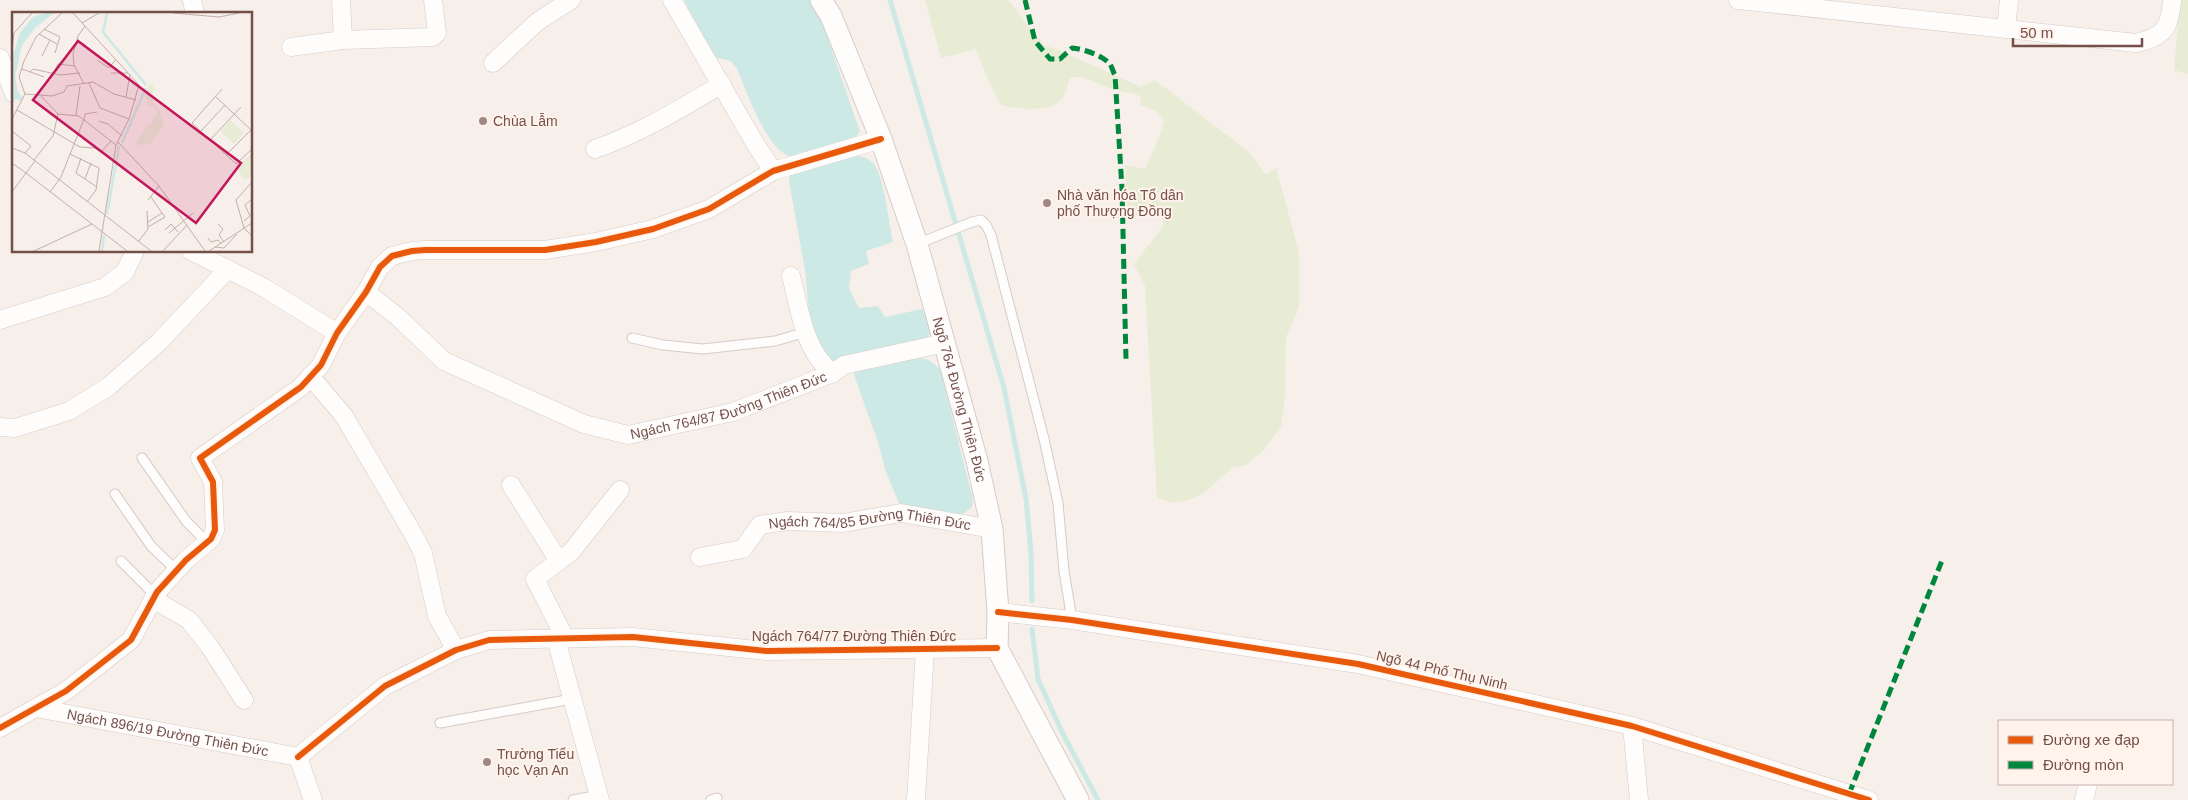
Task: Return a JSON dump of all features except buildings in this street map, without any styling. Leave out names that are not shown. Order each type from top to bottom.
[{"type":"street","points":[[341,0],[343,40]]},
{"type":"street","points":[[291,47],[343,40],[433,37],[437,33],[433,0]]},
{"type":"street","points":[[493,63],[530,28],[571,0]]},
{"type":"street","points":[[672,0],[773,171]]},
{"type":"street","name":"Ngõ 764 Đường Thiên Đức","points":[[820,0],[830,16],[880,139],[917,244],[945,343],[977,461],[992,529],[998,612],[997,648],[1078,800]]},
{"type":"street","points":[[1738,0],[2136,43],[2151,40],[2164,32],[2170,20],[2172,0]]},
{"type":"street","points":[[2006,29],[2009,0]]},
{"type":"street","points":[[0,58],[12,89]]},
{"type":"street","points":[[595,149],[648,128],[722,84]]},
{"type":"street","points":[[0,728],[66,691],[132,640],[154,597],[177,570],[207,542],[215,530],[213,482],[200,458],[301,387],[321,365],[337,334],[366,292],[380,267],[392,256],[425,250],[545,250],[606,240],[654,229],[710,210],[773,171],[880,139]]},
{"type":"street","points":[[0,320],[105,287],[125,272],[135,252]]},
{"type":"street","points":[[193,252],[263,287],[337,334]]},
{"type":"street","points":[[1,425],[15,428],[69,411],[108,387],[158,343],[228,268]]},
{"type":"street","points":[[791,276],[806,332],[815,355],[833,373]]},
{"type":"street","name":"Ngách 764/87 Đường Thiên Đức","points":[[366,292],[398,317],[444,360],[584,424],[628,435],[733,412],[833,373],[844,365],[945,343]]},
{"type":"street","points":[[310,376],[344,416],[412,532],[425,561],[437,616],[456,650]]},
{"type":"street","points":[[511,485],[559,561]]},
{"type":"street","points":[[599,798],[572,699],[560,639],[535,579],[571,552],[620,490]]},
{"type":"street","name":"Ngách 764/85 Đường Thiên Đức","points":[[700,557],[743,549],[760,526],[788,521],[843,523],[901,513],[992,529]]},
{"type":"street","points":[[154,597],[189,620],[210,647],[244,700]]},
{"type":"street","name":"Ngõ 44 Phố Thụ Ninh","points":[[998,612],[1072,620],[1358,664],[1632,726],[1869,800]]},
{"type":"street","name":"Ngách 764/77 Đường Thiên Đức","points":[[298,757],[385,686],[456,650],[489,640],[633,637],[766,651],[997,648]]},
{"type":"street","points":[[916,800],[925,649]]},
{"type":"street","name":"Ngách 896/19 Đường Thiên Đức","points":[[36,708],[298,757]]},
{"type":"street","points":[[1632,726],[1640,800]]},
{"type":"street","points":[[298,757],[313,800]]},
{"type":"street","points":[[2084,800],[2088,785]]},
{"type":"lane","points":[[917,244],[980,220],[991,235],[1044,438],[1058,502],[1064,571],[1072,620]]},
{"type":"lane","points":[[632,338],[663,346],[703,350],[775,341],[806,332]]},
{"type":"lane","points":[[142,458],[186,520],[207,542]]},
{"type":"lane","points":[[115,494],[151,546],[177,570]]},
{"type":"lane","points":[[121,561],[154,597]]},
{"type":"lane","points":[[440,723],[572,699]]},
{"type":"lane","points":[[573,800],[599,798]]},
{"type":"green space","points":[[925,0],[1008,0],[1045,46],[1054,48],[1141,87],[1155,80],[1249,152],[1266,175],[1276,168],[1299,252],[1299,307],[1286,337],[1285,398],[1281,427],[1263,451],[1246,465],[1232,468],[1204,493],[1189,500],[1173,503],[1157,498],[1145,286],[1134,264],[1163,226],[1163,219],[1158,211],[1128,217],[1125,165],[1145,169],[1160,135],[1164,120],[1154,110],[1140,105],[1141,96],[1078,77],[1070,78],[1063,97],[1052,106],[1025,109],[1001,105],[987,78],[976,49],[941,58]]},
{"type":"green space","points":[[2180,0],[2188,0],[2188,74],[2174,70]]},
{"type":"water","points":[[684,0],[811,0],[818,10],[860,132],[854,139],[794,158],[784,153],[775,145],[759,120],[737,69],[731,61],[714,57]]},
{"type":"water","points":[[851,156],[860,156],[868,159],[877,169],[883,189],[893,242],[866,251],[869,264],[851,271],[849,288],[859,308],[878,306],[885,317],[922,309],[928,325],[929,337],[927,341],[846,361],[834,361],[828,358],[810,324],[805,270],[789,181],[790,174]]},
{"type":"water","points":[[922,358],[929,360],[940,369],[973,500],[972,507],[959,517],[904,506],[899,503],[886,472],[878,442],[854,375],[855,371],[862,368]]},
{"type":"waterway","points":[[890,0],[1004,388],[1026,499],[1031,552],[1032,601]]},
{"type":"waterway","points":[[1032,629],[1038,679],[1062,732],[1098,800]]},
{"type":"marked path","points":[[1025,0],[1035,41],[1050,59],[1060,59],[1072,48],[1081,50],[1097,55],[1107,61],[1115,75],[1122,189],[1126,360]]},
{"type":"marked path","points":[[1849,794],[1943,558]]},
{"type":"cycle path","points":[[0,728],[66,691],[131,640],[157,592],[186,560],[211,539],[215,530],[213,482],[200,458],[301,387],[321,365],[337,333],[366,292],[380,267],[392,256],[425,250],[545,250],[596,242],[653,229],[709,209],[773,171],[881,139]]},
{"type":"cycle path","points":[[998,612],[1072,620],[1358,664],[1632,726],[1869,800]]},
{"type":"cycle path","points":[[298,757],[385,686],[456,650],[489,640],[633,637],[766,651],[997,648]]},
{"type":"place","name":"Chùa Lẫm","points":[[483,121]]},
{"type":"place","name":"Nhà văn hóa Tổ dân phố Thượng Đồng","points":[[1047,203]]},
{"type":"place","name":"Trường Tiểu học Vạn An","points":[[487,762]]}]
